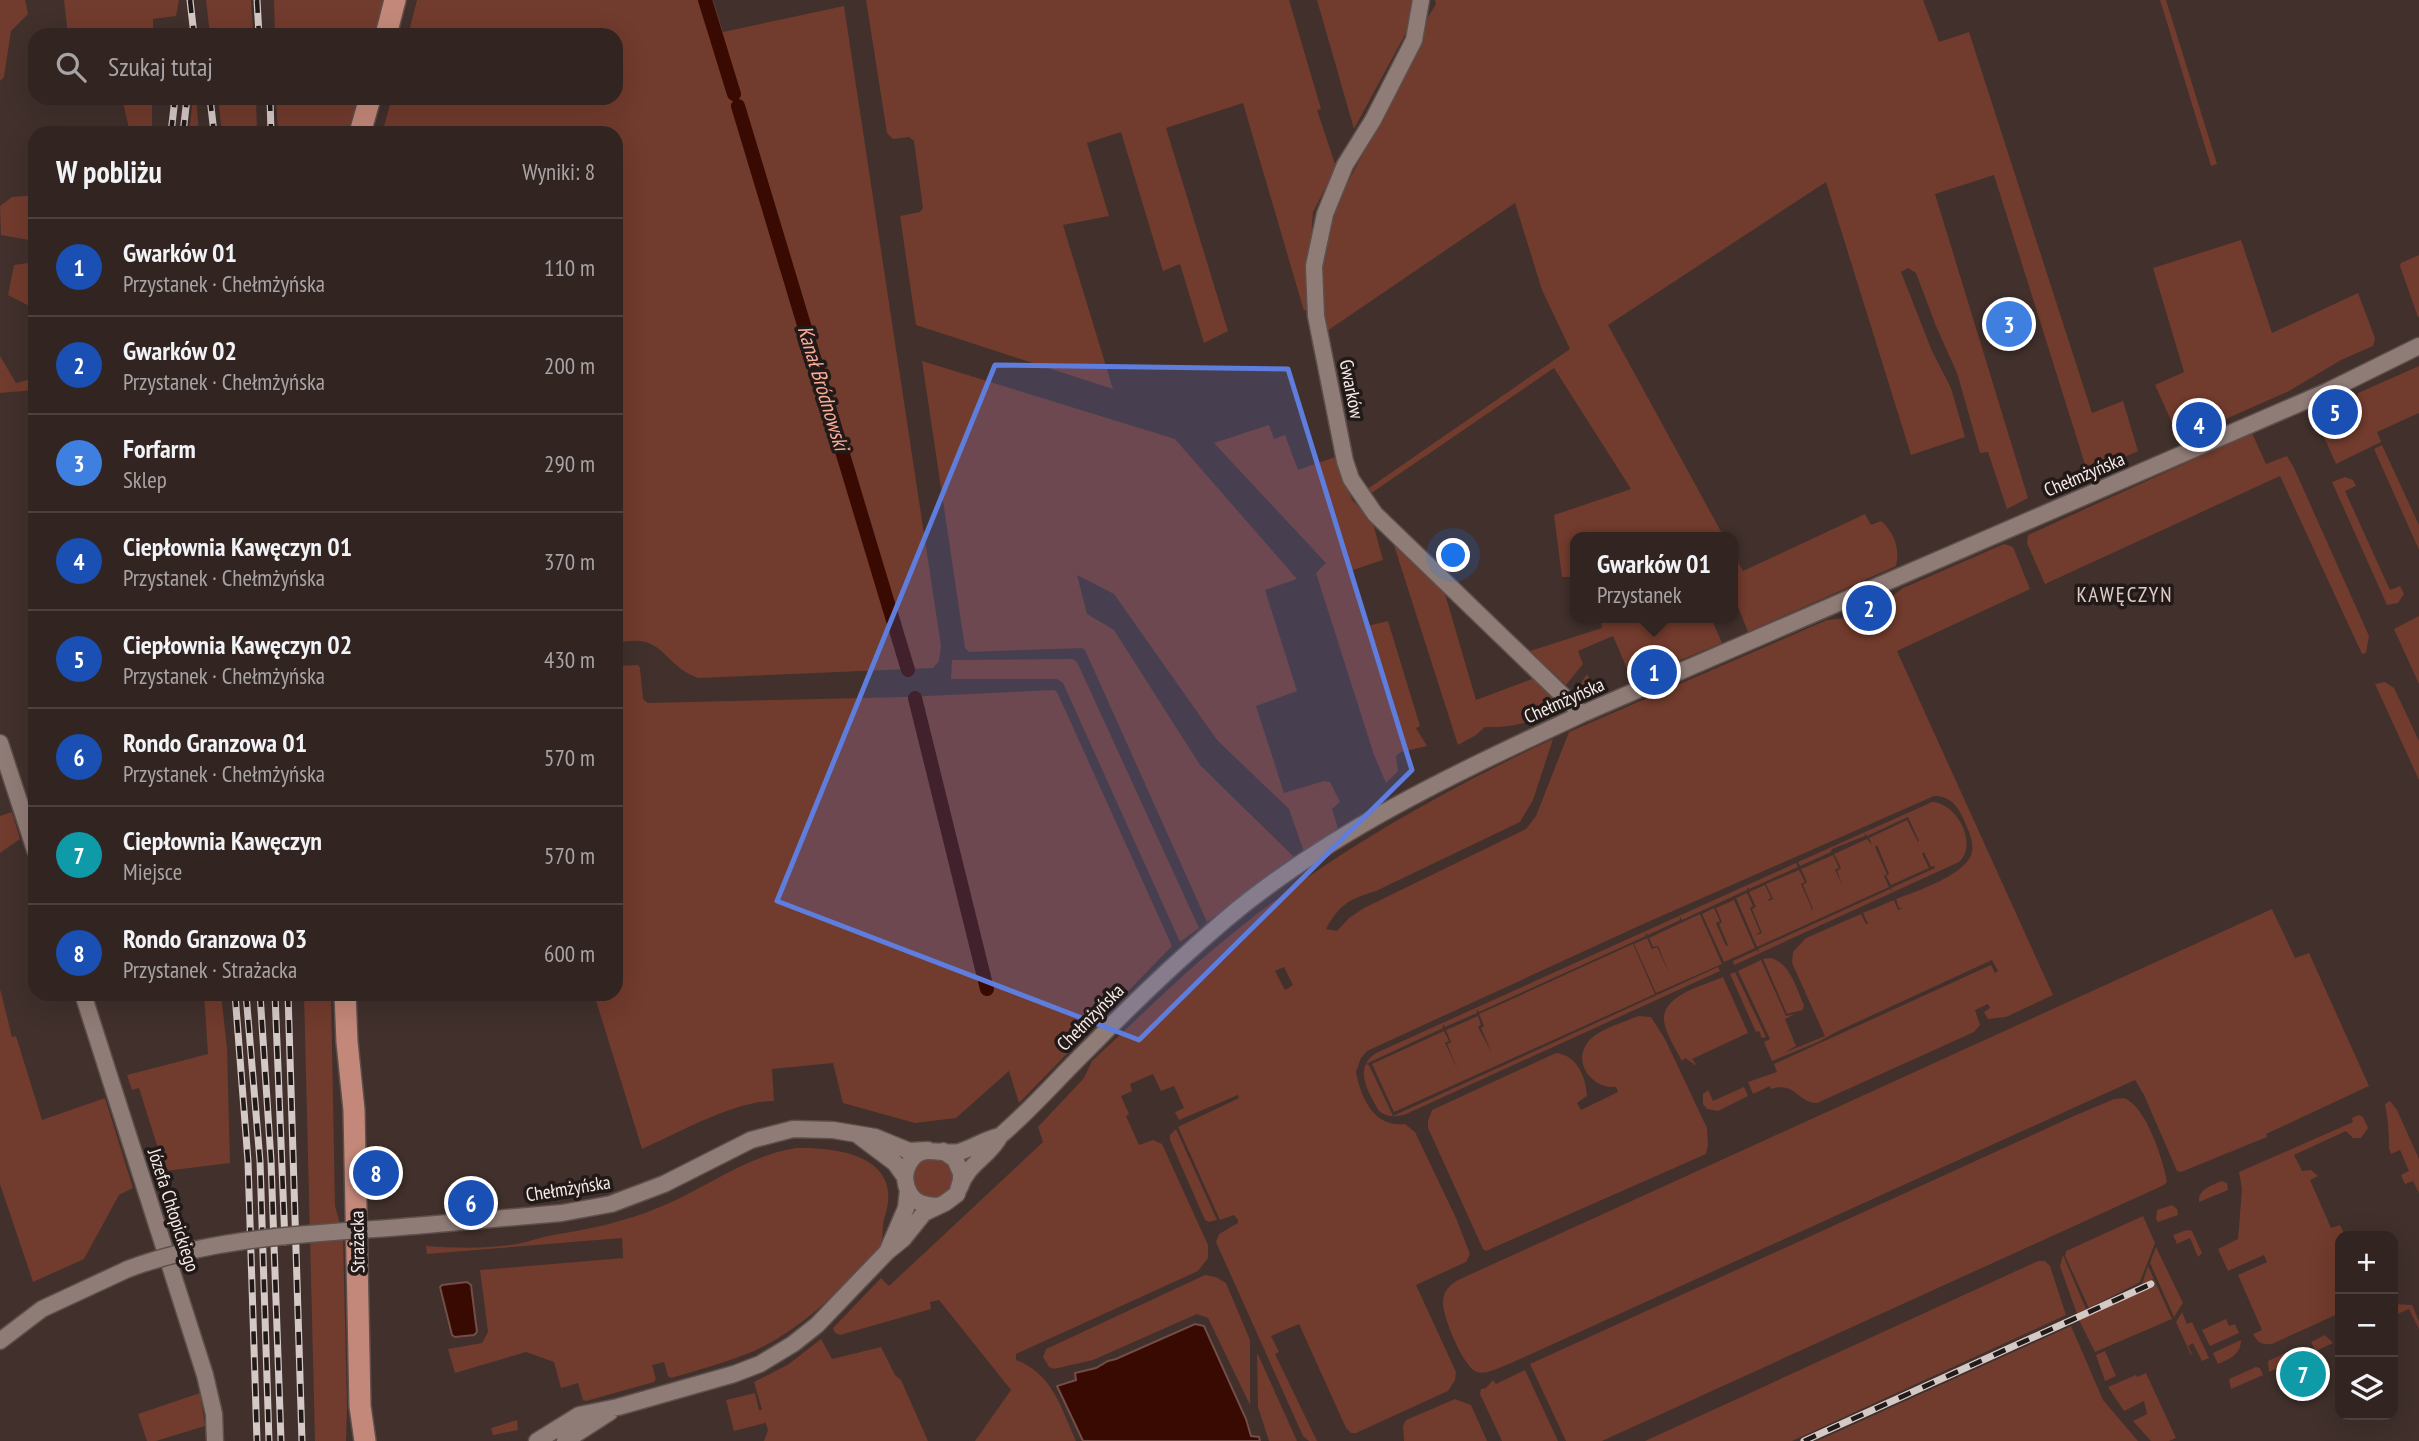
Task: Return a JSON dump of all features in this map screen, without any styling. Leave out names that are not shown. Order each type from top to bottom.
[{"type":"main road","points":[[388,28],[395,0]]},
{"type":"main road","points":[[362,126],[368,105]]},
{"type":"main road","name":"Strażacka","points":[[345,1001],[354,1110],[360,1406],[365,1441]]},
{"type":"main road","name":"Strażacka","points":[[354,1441],[360,1406]]},
{"type":"street","name":"Gwarków","points":[[1421,0],[1414,40],[1373,120],[1345,165],[1325,214],[1315,256],[1313,289],[1316,316],[1345,461],[1350,479],[1375,514],[1581,714]]},
{"type":"street","name":"Chełmżyńska","points":[[960,1187],[967,1171],[994,1147],[1000,1136],[1148,989],[1227,919],[1359,825],[1581,714],[2328,391],[2419,346]]},
{"type":"street","points":[[0,743],[28,829]]},
{"type":"street","name":"Józefa Chłopickiego","points":[[85,1001],[210,1390],[215,1441]]},
{"type":"street","name":"Chełmżyńska","points":[[0,1341],[42,1309],[128,1269],[171,1254],[222,1243],[562,1213],[611,1204],[664,1184],[751,1140],[783,1130],[818,1128],[880,1138],[909,1151],[958,1152],[1000,1136]]},
{"type":"street","name":"Chełmżyńska","points":[[857,1135],[895,1163],[906,1184]]},
{"type":"street","points":[[537,1441],[579,1415],[618,1407],[734,1374],[777,1354],[817,1325],[887,1252],[903,1239],[921,1215],[951,1199],[960,1187],[961,1172],[955,1159],[935,1151],[912,1160],[906,1184],[906,1208],[887,1252]]},
{"type":"street","points":[[906,1184],[915,1200],[922,1204],[938,1206]]},
{"type":"street","points":[[565,1441],[618,1407]]},
{"type":"highlighted area","points":[[995,365],[1288,369],[1412,770],[1139,1040],[777,901]]},
{"type":"shaded area","points":[[0,0],[25,0],[28,14],[11,31],[4,77],[0,81]]},
{"type":"shaded area","points":[[64,0],[179,0],[176,16],[153,19],[153,28],[67,28]]},
{"type":"shaded area","points":[[206,0],[251,0],[253,28],[209,28]]},
{"type":"shaded area","points":[[274,0],[386,0],[379,28],[275,28]]},
{"type":"shaded area","points":[[417,0],[713,0],[723,32],[844,6],[941,646],[939,661],[933,668],[698,678],[676,665],[654,646],[645,642],[623,642],[623,126],[384,126],[390,105],[623,105],[623,28],[410,28]]},
{"type":"shaded area","points":[[866,0],[1289,0],[1321,109],[1317,110],[1336,167],[1313,212],[1309,307],[1304,311],[1243,103],[1166,128],[1228,331],[1204,343],[1180,264],[1163,271],[1121,132],[1087,143],[1109,216],[1063,225],[1113,389],[916,325],[900,216],[920,212],[923,208],[914,141],[909,137],[893,139],[887,133]]},
{"type":"shaded area","points":[[1317,0],[1416,0],[1415,16],[1354,129]]},
{"type":"shaded area","points":[[1435,0],[1923,0],[1939,42],[1969,32],[2092,413],[2123,401],[2138,451],[2088,474],[1994,175],[1935,194],[2028,498],[2007,509],[1988,452],[1980,453],[1957,373],[1916,273],[1908,268],[1901,272],[1932,351],[1951,388],[1965,437],[1911,455],[1826,182],[1608,325],[1721,532],[1570,532],[1570,577],[1562,577],[1554,515],[1631,489],[1554,368],[1370,494],[1366,490],[1570,349],[1542,290],[1515,203],[1327,331],[1322,296],[1322,260],[1333,210],[1419,48],[1425,22],[1436,4]]},
{"type":"shaded area","points":[[2160,0],[2166,0],[2217,164],[2211,166]]},
{"type":"shaded area","points":[[124,105],[152,105],[152,126],[128,126]]},
{"type":"shaded area","points":[[192,105],[197,105],[198,126],[190,126]]},
{"type":"shaded area","points":[[219,105],[256,105],[257,126],[221,126]]},
{"type":"shaded area","points":[[276,105],[358,105],[353,126],[278,126]]},
{"type":"shaded area","points":[[28,196],[28,240],[1,235],[0,206],[12,197]]},
{"type":"shaded area","points":[[2241,240],[2272,333],[2358,293],[2375,338],[2373,346],[2341,360],[2289,391],[2210,426],[2206,418],[2190,425],[2191,432],[2179,438],[2155,385],[2184,372],[2153,268]]},
{"type":"shaded area","points":[[2419,255],[2419,317],[2418,317],[2400,266]]},
{"type":"shaded area","points":[[28,263],[28,305],[8,295],[14,265]]},
{"type":"shaded area","points":[[0,356],[16,383],[28,380],[28,391],[0,393]]},
{"type":"shaded area","points":[[922,361],[1175,439],[1297,579],[1265,590],[1297,691],[1256,706],[1284,793],[1324,781],[1330,782],[1340,802],[1332,809],[1338,828],[1304,852],[1289,809],[1217,740],[1114,594],[1077,575],[1087,614],[1114,630],[1200,765],[1295,858],[1207,922],[1085,650],[969,652],[965,648]]},
{"type":"shaded area","points":[[2419,366],[2419,413],[2377,432],[2381,442],[2336,464],[2316,419],[2318,416],[2324,415],[2327,420],[2345,412],[2344,404],[2358,398],[2358,393]]},
{"type":"shaded area","points":[[1269,425],[1274,439],[1285,435],[1298,470],[1338,456],[1352,500],[1372,520],[1383,560],[1350,571],[1367,626],[1388,621],[1420,726],[1416,728],[1427,746],[1401,752],[1396,756],[1398,771],[1386,783],[1374,755],[1316,573],[1326,563],[1214,443]]},
{"type":"shaded area","points":[[2252,433],[2266,464],[2287,456],[2294,468],[2369,636],[2366,653],[2362,654],[2280,476],[2045,584],[2027,543],[2028,535]]},
{"type":"shaded area","points":[[2382,445],[2419,525],[2419,550],[2374,449]]},
{"type":"shaded area","points":[[2345,477],[2353,480],[2356,486],[2345,491],[2390,590],[2400,586],[2404,594],[2398,603],[2387,605],[2332,482]]},
{"type":"shaded area","points":[[1865,514],[1871,525],[1881,521],[1890,531],[1897,547],[1896,566],[1748,632],[1738,607],[1738,562],[1743,571]]},
{"type":"shaded area","points":[[1392,539],[1443,587],[1476,700],[1535,678],[1552,696],[1543,713],[1515,725],[1485,727],[1458,745]]},
{"type":"shaded area","points":[[2004,544],[2013,547],[2030,589],[1897,651],[2053,995],[2006,1017],[1988,1019],[1984,1012],[1990,1008],[1988,1004],[1975,1010],[1980,1025],[1974,1032],[1817,1103],[1779,1087],[1771,1089],[1770,1086],[1753,1094],[1748,1082],[1777,1072],[1774,1064],[1991,965],[1995,973],[1998,971],[1992,960],[1772,1061],[1764,1042],[1770,1039],[1738,971],[1761,960],[1786,1016],[1795,1014],[1785,1019],[1796,1046],[1784,1053],[1825,1036],[1792,963],[1793,952],[1806,938],[1861,914],[1866,924],[1869,923],[1863,913],[1894,900],[1898,910],[1903,908],[1899,908],[1896,899],[1940,881],[1961,868],[1972,852],[1968,829],[1954,804],[1934,796],[1641,925],[1367,1051],[1356,1072],[1361,1092],[1377,1116],[1394,1124],[1405,1124],[1415,1132],[1470,1254],[1466,1262],[1416,1285],[1456,1372],[1455,1380],[1448,1391],[1356,1433],[1351,1433],[1346,1428],[1299,1324],[1271,1336],[1279,1352],[1275,1354],[1317,1441],[1309,1441],[1303,1436],[1216,1242],[1219,1234],[1238,1223],[1238,1220],[1234,1215],[1220,1220],[1178,1127],[1239,1098],[1238,1095],[1179,1120],[1175,1112],[1184,1108],[1174,1086],[1161,1091],[1153,1074],[1130,1084],[1132,1091],[1121,1096],[1129,1114],[1126,1116],[1139,1145],[1153,1140],[1162,1144],[1208,1245],[1208,1258],[1198,1271],[1016,1354],[1016,1360],[1039,1374],[1054,1393],[1076,1441],[975,1441],[1011,1390],[939,1300],[930,1302],[931,1309],[840,1335],[835,1333],[833,1328],[881,1278],[889,1286],[1043,1142],[1038,1127],[1084,1078],[1092,1061],[1202,959],[1283,894],[1415,810],[1553,739],[1533,800],[1520,822],[1352,900],[1340,909],[1326,929],[1337,931],[1349,918],[1364,908],[1526,829],[1536,816],[1569,732],[1827,620],[1847,618],[1886,601],[1903,588]],"holes":[[[1284,967],[1293,985],[1285,990],[1275,971]]]},
{"type":"shaded area","points":[[2419,616],[2419,684],[2394,629]]},
{"type":"shaded area","points":[[1601,623],[1713,623],[1722,643],[1632,680],[1613,636],[1578,651],[1583,664],[1566,685],[1530,651],[1602,628]]},
{"type":"shaded area","points":[[1072,659],[1077,662],[1199,928],[1180,942],[1063,683],[1057,679],[951,679],[952,660]]},
{"type":"shaded area","points":[[638,665],[643,699],[648,703],[905,697],[1054,690],[1172,946],[1019,1103],[1009,1071],[956,1118],[915,1123],[843,1103],[833,1063],[772,1069],[774,1101],[758,1102],[724,1112],[642,1149],[596,1001],[623,1001],[623,666]]},
{"type":"shaded area","points":[[1587,674],[1596,695],[1587,699],[1575,692]]},
{"type":"shaded area","points":[[2385,682],[2394,688],[2419,741],[2419,780],[2375,684]]},
{"type":"shaded area","points":[[1932,802],[1949,809],[1962,825],[1967,845],[1959,862],[1734,965],[1733,961],[1757,950],[1759,952],[1758,949],[1890,889],[1892,891],[1891,888],[1935,868],[1931,867],[1924,852],[1922,854],[1929,868],[1891,885],[1877,845],[1875,847],[1887,874],[1884,876],[1889,887],[1757,947],[1736,898],[1747,893],[1753,906],[1750,908],[1760,932],[1756,935],[1762,933],[1752,909],[1756,907],[1749,892],[1765,885],[1771,898],[1768,901],[1773,899],[1766,884],[1799,870],[1805,882],[1801,884],[1812,909],[1807,911],[1813,909],[1803,885],[1807,882],[1801,869],[1833,855],[1839,868],[1835,870],[1843,886],[1837,871],[1841,868],[1834,854],[1867,839],[1872,845],[1869,838],[1907,820],[1919,841],[1908,817],[1867,836],[1864,833],[1865,836],[1800,866],[1798,862]]},
{"type":"shaded area","points":[[12,812],[20,839],[0,853],[0,816]]},
{"type":"shaded area","points":[[1796,863],[1798,867],[1749,889],[1747,887],[1747,890],[1682,920],[1680,917],[1680,920],[1648,935],[1645,933],[1646,936],[1479,1012],[1477,1009],[1477,1013],[1445,1027],[1443,1024],[1443,1028],[1366,1064],[1376,1053]]},
{"type":"shaded area","points":[[1734,900],[1755,948],[1724,962],[1702,914],[1714,908],[1720,921],[1716,923],[1726,946],[1728,945],[1719,924],[1722,922],[1716,908]]},
{"type":"shaded area","points":[[2272,909],[2295,958],[2309,953],[2369,1086],[2266,1134],[2267,1137],[2181,1172],[2177,1171],[2135,1080],[1498,1369],[1477,1372],[1460,1352],[1443,1308],[1448,1288],[1458,1280]]},
{"type":"shaded area","points":[[1700,914],[1722,964],[1656,993],[1634,944],[1647,938],[1652,949],[1657,947],[1670,975],[1658,946],[1653,947],[1649,938]]},
{"type":"shaded area","points":[[1633,944],[1655,994],[1394,1112],[1372,1064],[1444,1031],[1449,1041],[1445,1043],[1458,1070],[1447,1044],[1451,1042],[1446,1030],[1478,1016],[1481,1025],[1478,1027],[1492,1053],[1481,1028],[1484,1026],[1479,1014]]},
{"type":"shaded area","points":[[1771,958],[1788,971],[1804,1005],[1803,1010],[1787,1014],[1763,959]]},
{"type":"shaded area","points":[[1718,967],[1720,971],[1406,1114],[1393,1116]]},
{"type":"shaded area","points":[[1735,972],[1766,1037],[1762,1038],[1759,1031],[1756,1032],[1730,974]]},
{"type":"shaded area","points":[[1723,977],[1748,1033],[1692,1059],[1696,1064],[1693,1066],[1694,1064],[1685,1058],[1682,1061],[1671,1041],[1664,1020],[1665,1011],[1686,992]]},
{"type":"shaded area","points":[[0,989],[12,1037],[16,1036],[42,1120],[105,1098],[133,1188],[119,1195],[84,1259],[33,1282],[0,1184]]},
{"type":"shaded area","points":[[204,1001],[222,1001],[227,1048],[230,1163],[165,1171],[139,1088],[132,1090],[127,1075],[208,1054]]},
{"type":"shaded area","points":[[304,1001],[331,1001],[335,1206],[343,1235],[346,1441],[315,1441]]},
{"type":"shaded area","points":[[1638,1016],[1651,1017],[1665,1039],[1707,1128],[1706,1154],[1486,1251],[1428,1128],[1432,1110],[1556,1053],[1570,1058],[1579,1068],[1587,1096],[1577,1103],[1581,1110],[1618,1092],[1616,1087],[1592,1079],[1587,1072],[1582,1057],[1588,1042],[1604,1030]]},
{"type":"shaded area","points":[[1366,1064],[1369,1065],[1393,1116],[1379,1111],[1365,1080]]},
{"type":"shaded area","points":[[1744,1087],[1748,1096],[1718,1111],[1707,1109],[1703,1104],[1703,1094],[1708,1090],[1713,1101]]},
{"type":"shaded area","points":[[2124,1098],[2139,1111],[2152,1134],[2165,1172],[2167,1182],[2164,1185],[1602,1441],[1566,1441],[1530,1364],[2074,1116],[2114,1099]]},
{"type":"shaded area","points":[[2390,1101],[2397,1110],[2419,1159],[2419,1193],[2413,1181],[2405,1184],[2401,1175],[2409,1171],[2400,1150],[2391,1154],[2389,1149],[2385,1104]]},
{"type":"shaded area","points":[[2359,1115],[2363,1117],[2368,1128],[2361,1138],[2353,1138],[2346,1131],[2294,1155],[2302,1171],[2311,1170],[2318,1176],[2310,1180],[2331,1228],[2340,1225],[2343,1231],[2335,1231],[2335,1315],[2272,1344],[2261,1343],[2253,1334],[2262,1330],[2238,1275],[2267,1262],[2264,1255],[2228,1271],[2218,1249],[2238,1239],[2242,1189],[2239,1172],[2353,1122],[2352,1118]]},
{"type":"shaded area","points":[[1176,1129],[1217,1220],[1205,1220],[1170,1140],[1170,1135]]},
{"type":"shaded area","points":[[796,1148],[831,1150],[864,1160],[877,1168],[885,1180],[888,1196],[879,1248],[837,1292],[790,1331],[754,1351],[671,1378],[664,1362],[652,1365],[656,1379],[654,1382],[586,1401],[583,1400],[578,1383],[561,1388],[554,1362],[526,1352],[455,1373],[448,1349],[482,1343],[488,1332],[480,1270],[623,1258],[622,1238],[427,1254],[426,1246],[505,1246],[620,1221],[660,1207],[743,1165]]},
{"type":"shaded area","points":[[933,1158],[941,1159],[947,1164],[952,1170],[952,1186],[947,1192],[941,1197],[933,1198],[925,1197],[919,1192],[914,1186],[913,1178],[914,1170],[919,1164],[925,1159]]},
{"type":"shaded area","points":[[2221,1181],[2227,1183],[2228,1190],[2199,1202],[2203,1191]]},
{"type":"shaded area","points":[[2172,1205],[2177,1209],[2178,1215],[2158,1222],[2157,1210]]},
{"type":"shaded area","points":[[2143,1216],[2155,1243],[2140,1282],[2089,1308],[2065,1256],[2066,1251]]},
{"type":"shaded area","points":[[2192,1231],[2202,1253],[2198,1257],[2190,1238],[2177,1244],[2173,1235]]},
{"type":"shaded area","points":[[2156,1247],[2183,1303],[2174,1317],[2150,1263]]},
{"type":"shaded area","points":[[2063,1255],[2086,1309],[2077,1314],[2060,1266]]},
{"type":"shaded area","points":[[2038,1261],[2045,1261],[2050,1266],[2066,1315],[1792,1441],[1645,1441]]},
{"type":"shaded area","points":[[2148,1266],[2172,1319],[2095,1352],[2079,1320],[2156,1285],[2153,1279],[2142,1284]]},
{"type":"shaded area","points":[[1205,1275],[1226,1283],[1250,1340],[1250,1405],[1208,1318],[1197,1314],[1093,1360],[1054,1369],[1049,1367],[1043,1357],[1046,1349]]},
{"type":"shaded area","points":[[467,1282],[471,1285],[477,1332],[474,1335],[455,1337],[452,1335],[440,1287]]},
{"type":"shaded area","points":[[2398,1304],[2412,1305],[2419,1321],[2419,1329],[2409,1309],[2398,1314]]},
{"type":"shaded area","points":[[2182,1312],[2187,1324],[2192,1322],[2209,1358],[2202,1361],[2193,1343],[2188,1346],[2191,1355],[2176,1322]]},
{"type":"shaded area","points":[[2226,1319],[2229,1326],[2235,1324],[2239,1333],[2210,1346],[2202,1330]]},
{"type":"shaded area","points":[[1195,1324],[1204,1326],[1251,1436],[1259,1437],[1260,1441],[1083,1441],[1057,1386],[1076,1380],[1075,1373],[1096,1368]]},
{"type":"shaded area","points":[[2071,1326],[2103,1400],[2138,1441],[1817,1441]]},
{"type":"shaded area","points":[[2325,1335],[2333,1343],[2316,1351],[2311,1342]]},
{"type":"shaded area","points":[[821,1339],[832,1359],[881,1347],[895,1375],[901,1380],[928,1441],[764,1441],[768,1430],[765,1421],[734,1431],[726,1400],[755,1393],[759,1410],[762,1410],[754,1382],[789,1364]]},
{"type":"shaded area","points":[[2241,1340],[2237,1352],[2218,1364],[2213,1353]]},
{"type":"shaded area","points":[[2298,1347],[2303,1349],[2306,1355],[2269,1372],[2268,1361]]},
{"type":"shaded area","points":[[2105,1351],[2116,1376],[2105,1381],[2096,1355]]},
{"type":"shaded area","points":[[1257,1353],[1297,1441],[1269,1441],[1258,1407]]},
{"type":"shaded area","points":[[2256,1367],[2260,1368],[2263,1375],[2231,1389],[2229,1379]]},
{"type":"shaded area","points":[[1525,1370],[1558,1441],[1502,1441],[1480,1394],[1481,1389],[1486,1388],[1493,1380],[1496,1384]]},
{"type":"shaded area","points":[[2146,1373],[2176,1438],[2169,1441],[2151,1441],[2133,1421],[2147,1414],[2144,1401],[2124,1411],[2108,1387]]},
{"type":"shaded area","points":[[200,1393],[205,1426],[156,1441],[147,1441],[138,1414]]},
{"type":"shaded area","points":[[1455,1399],[1471,1405],[1487,1441],[1404,1441],[1403,1426],[1406,1420]]},
{"type":"shaded area","points":[[517,1420],[518,1430],[493,1435],[491,1428]]},
{"type":"waterway","name":"Kanał Bródnowski","points":[[705,0],[734,94]]},
{"type":"waterway","name":"Kanał Bródnowski","points":[[738,106],[908,670]]},
{"type":"waterway","name":"Kanał Bródnowski","points":[[915,698],[987,989]]},
{"type":"railway","points":[[190,0],[193,28]]},
{"type":"railway","points":[[257,0],[259,28]]},
{"type":"railway","points":[[172,126],[174,105]]},
{"type":"railway","points":[[184,126],[186,105]]},
{"type":"railway","points":[[211,105],[213,126]]},
{"type":"railway","points":[[270,105],[271,126]]},
{"type":"railway","points":[[236,1001],[248,1161],[257,1441]]},
{"type":"railway","points":[[247,1001],[260,1161],[269,1441]]},
{"type":"railway","points":[[260,1001],[271,1160],[281,1441]]},
{"type":"railway","points":[[275,1001],[285,1242]]},
{"type":"railway","points":[[288,1001],[302,1441]]},
{"type":"railway","points":[[1804,1441],[2151,1284]]},
{"type":"place","name":"Forfarm","points":[[2009,324]]},
{"type":"place","name":"Ciepłownia Kawęczyn 02","points":[[2335,412]]},
{"type":"place","name":"Ciepłownia Kawęczyn 01","points":[[2199,425]]},
{"type":"place","name":"Gwarków 02","points":[[1869,608]]},
{"type":"place","name":"Gwarków 01","points":[[1654,672]]},
{"type":"place","name":"Rondo Granzowa 03","points":[[376,1173]]},
{"type":"place","name":"Rondo Granzowa 01","points":[[471,1203]]},
{"type":"place","name":"Ciepłownia Kawęczyn","points":[[2303,1374]]},
{"type":"district","name":"KAWĘCZYN","points":[[2125,595]]}]
